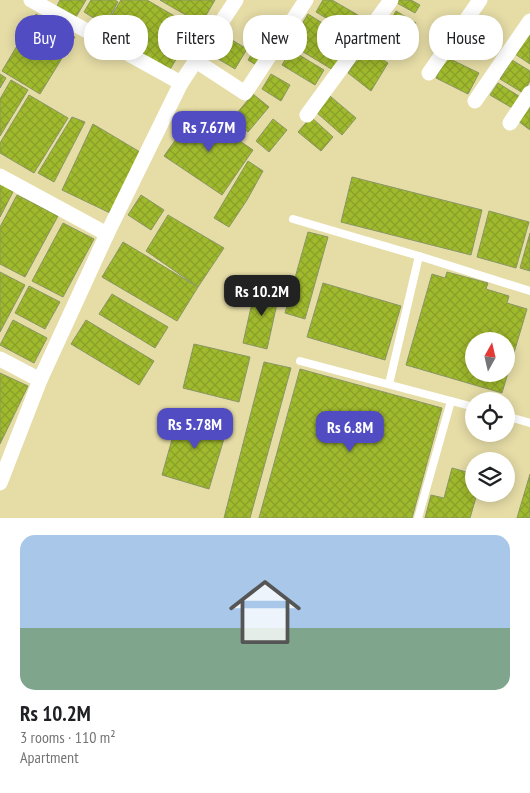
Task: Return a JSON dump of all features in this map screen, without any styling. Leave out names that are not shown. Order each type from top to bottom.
[{"type":"street","points":[[31,0],[49,4],[181,83]]},
{"type":"street","points":[[0,483],[40,380],[107,234],[181,83],[236,0]]},
{"type":"street","points":[[196,61],[246,93],[306,0]]},
{"type":"street","points":[[307,115],[391,0]]},
{"type":"street","points":[[429,73],[480,0]]},
{"type":"street","points":[[475,101],[530,22]]},
{"type":"street","points":[[510,123],[530,93]]},
{"type":"street","points":[[0,176],[107,234]]},
{"type":"street","points":[[0,359],[40,380]]},
{"type":"lane","points":[[294,219],[530,291]]},
{"type":"lane","points":[[389,384],[419,256]]},
{"type":"lane","points":[[300,361],[465,405]]},
{"type":"lane","points":[[418,518],[451,401]]},
{"type":"lane","points":[[515,419],[530,423]]},
{"type":"building","points":[[60,0],[86,0],[76,17],[57,6]]},
{"type":"building","points":[[91,0],[115,0],[118,2],[111,15],[89,15],[84,12]]},
{"type":"building","points":[[121,0],[147,0],[173,15],[158,15],[158,60],[176,60],[169,71],[148,58],[148,15],[112,15]]},
{"type":"building","points":[[160,0],[215,0],[206,15],[186,15]]},
{"type":"building","points":[[323,0],[332,0],[358,15],[321,15],[316,12]]},
{"type":"building","points":[[399,0],[411,0],[420,5],[415,13],[397,3]]},
{"type":"building","points":[[396,11],[403,15],[394,15]]},
{"type":"building","points":[[308,14],[317,20],[317,60],[339,60],[333,70],[307,54]]},
{"type":"building","points":[[527,34],[530,36],[530,64],[515,54]]},
{"type":"building","points":[[233,41],[243,47],[243,56],[235,69],[220,60],[233,60]]},
{"type":"building","points":[[15,49],[15,60],[61,60],[40,94],[2,71]]},
{"type":"building","points":[[248,60],[266,60],[261,68]]},
{"type":"building","points":[[285,60],[307,60],[324,70],[315,85],[282,65]]},
{"type":"building","points":[[356,60],[383,60],[388,63],[371,91],[348,73]]},
{"type":"building","points":[[445,60],[452,60],[479,73],[468,94],[436,78]]},
{"type":"building","points":[[512,60],[530,71],[530,81],[523,93],[500,79]]},
{"type":"building","points":[[0,74],[6,78],[0,88]]},
{"type":"building","points":[[271,74],[290,85],[281,101],[262,89]]},
{"type":"building","points":[[11,80],[28,90],[0,136],[0,99]]},
{"type":"building","points":[[498,83],[522,98],[514,109],[490,95]]},
{"type":"building","points":[[253,94],[269,107],[248,132],[232,119]]},
{"type":"building","points":[[29,95],[68,118],[34,173],[0,153],[0,143]]},
{"type":"building","points":[[330,96],[356,118],[342,135],[316,112]]},
{"type":"building","points":[[530,104],[530,130],[518,121]]},
{"type":"building","points":[[196,111],[253,150],[222,195],[164,156]]},
{"type":"building","points":[[72,117],[85,122],[54,182],[38,173]]},
{"type":"building","points":[[311,117],[333,137],[321,151],[298,132]]},
{"type":"building","points":[[273,119],[287,130],[269,152],[256,141]]},
{"type":"building","points":[[93,124],[145,155],[110,213],[62,190]]},
{"type":"building","points":[[248,161],[263,171],[229,227],[214,218]]},
{"type":"building","points":[[352,177],[482,210],[471,255],[341,222]]},
{"type":"building","points":[[0,180],[15,188],[0,217]]},
{"type":"building","points":[[17,195],[58,216],[25,277],[0,264],[0,227]]},
{"type":"building","points":[[141,195],[164,210],[151,230],[128,215]]},
{"type":"building","points":[[489,211],[529,222],[516,268],[477,257]]},
{"type":"building","points":[[168,215],[224,248],[198,287],[146,251]]},
{"type":"building","points":[[63,223],[94,239],[63,297],[32,281]]},
{"type":"building","points":[[308,232],[328,237],[305,319],[285,313]]},
{"type":"building","points":[[530,233],[530,271],[520,268]]},
{"type":"building","points":[[123,242],[198,287],[177,321],[102,277]]},
{"type":"building","points":[[0,272],[25,285],[0,332]]},
{"type":"building","points":[[447,272],[488,283],[486,289],[509,296],[507,303],[527,309],[515,349],[515,332],[465,332],[465,382],[505,382],[502,392],[499,392],[406,365],[432,274],[445,278]]},
{"type":"building","points":[[323,283],[401,306],[385,360],[307,337]]},
{"type":"building","points":[[256,285],[280,290],[267,349],[243,343]]},
{"type":"building","points":[[29,286],[60,302],[45,329],[15,313]]},
{"type":"building","points":[[112,294],[168,327],[155,348],[99,314]]},
{"type":"building","points":[[13,320],[47,338],[34,363],[0,345]]},
{"type":"building","points":[[86,320],[154,361],[139,385],[71,344]]},
{"type":"building","points":[[194,344],[250,357],[239,402],[183,388]]},
{"type":"building","points":[[264,362],[291,368],[250,518],[224,518]]},
{"type":"building","points":[[300,369],[442,408],[412,518],[259,518]]},
{"type":"building","points":[[0,373],[28,386],[0,444]]},
{"type":"building","points":[[180,411],[228,425],[209,489],[162,475]]},
{"type":"building","points":[[452,468],[465,472],[465,502],[475,502],[470,518],[425,518],[431,495],[444,498]]},
{"type":"building","points":[[530,474],[530,518],[517,518]]}]
